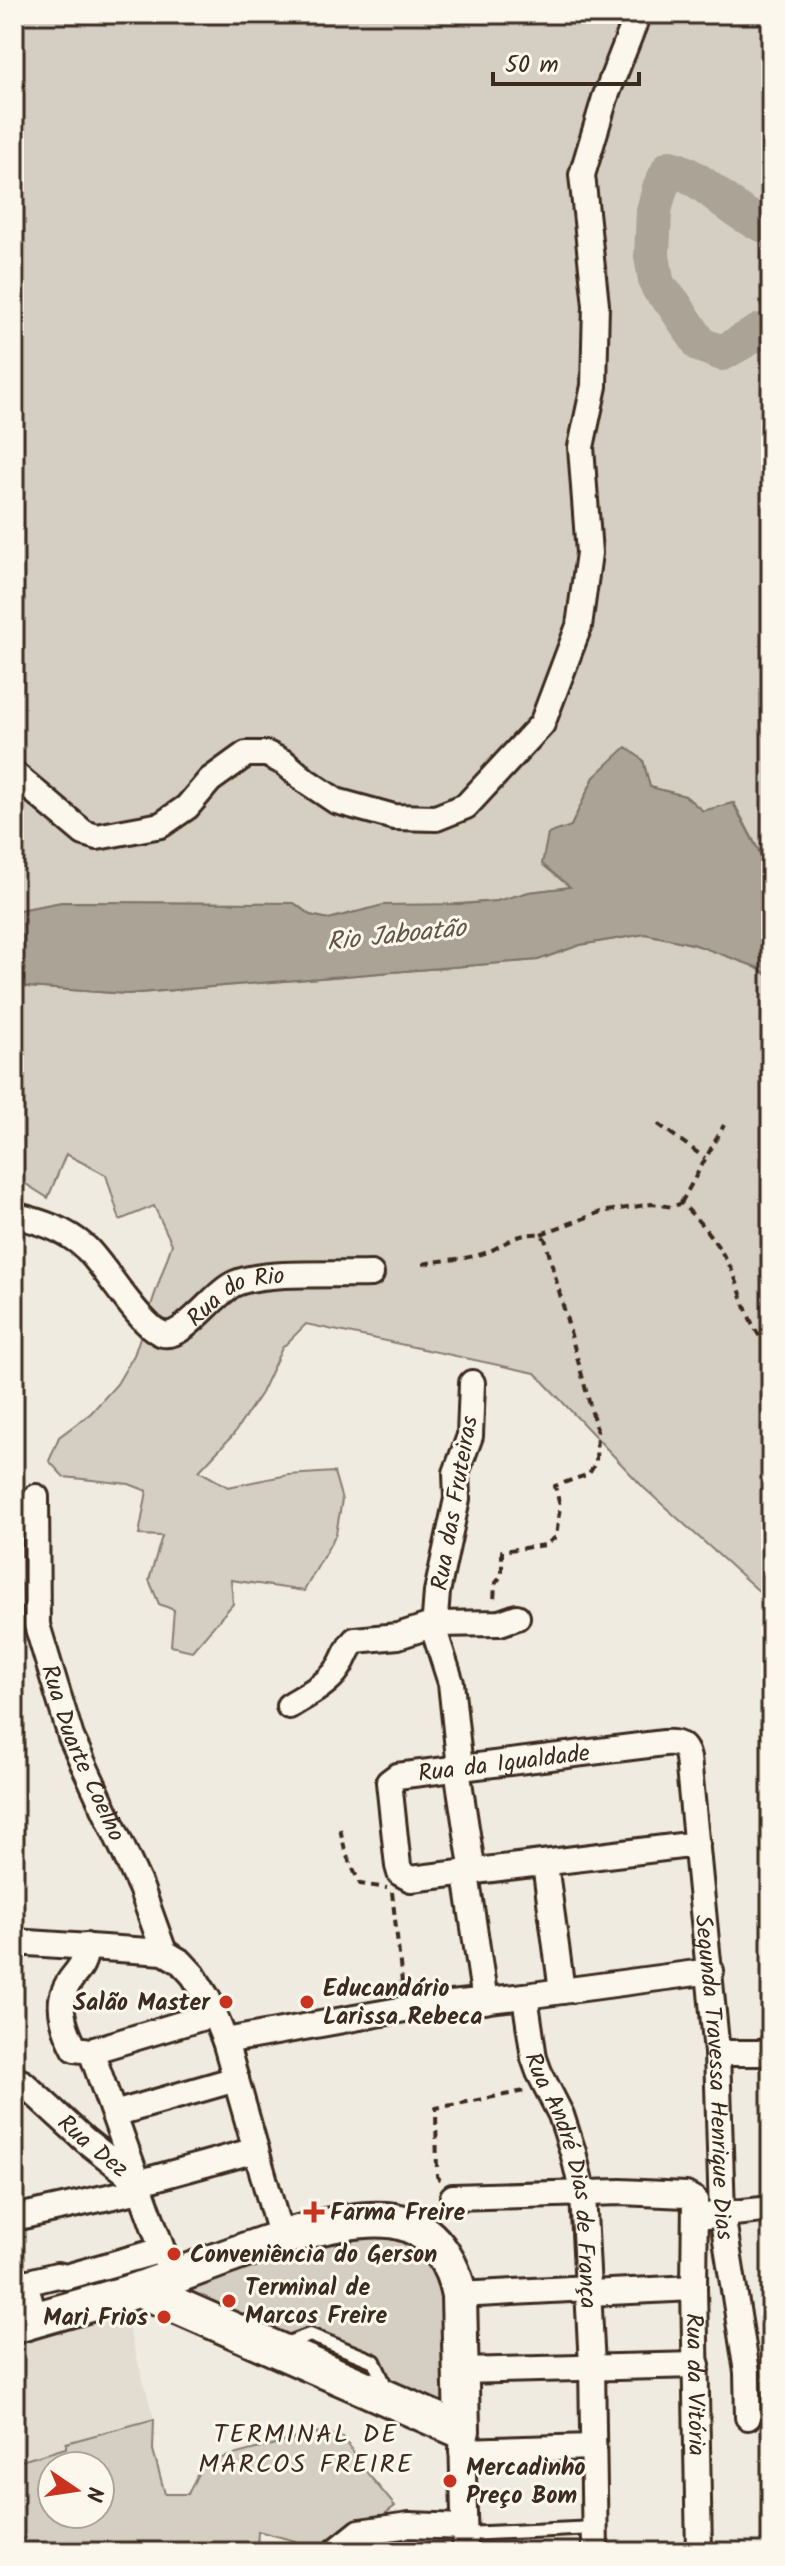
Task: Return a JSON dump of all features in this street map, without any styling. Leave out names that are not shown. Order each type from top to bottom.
[{"type":"main road","points":[[25,2322],[139,2289],[167,2264],[351,2221],[409,2224],[428,2238],[456,2275],[462,2441]]},
{"type":"main road","points":[[139,2289],[392,2400],[462,2441]]},
{"type":"street","points":[[14,774],[84,833],[97,837],[161,825],[187,807],[210,780],[246,754],[267,754],[285,763],[336,801],[394,817],[436,818],[466,806],[542,724],[579,626],[589,553],[581,447],[594,386],[596,305],[582,175],[605,98],[638,14]]},
{"type":"street","name":"Rua do Rio","points":[[14,1215],[47,1223],[75,1239],[108,1273],[141,1317],[165,1335],[186,1326],[234,1283],[259,1277],[371,1274]]},
{"type":"street","name":"Rua das Fruteiras","points":[[472,1383],[470,1436],[456,1473],[457,1499],[437,1592],[434,1630],[451,1683],[469,1874],[485,2001]]},
{"type":"street","name":"Rua Duarte Coelho","points":[[36,1497],[25,1622],[71,1737],[141,1888],[164,1952]]},
{"type":"street","name":"Rua das Fruteiras","points":[[289,1706],[338,1670],[347,1648],[355,1640],[398,1636],[435,1624],[506,1620]]},
{"type":"street","name":"Rua da Igualdade","points":[[469,1874],[411,1879],[400,1873],[389,1782],[397,1776],[676,1743]]},
{"type":"street","name":"Segunda Travessa Henrique Dias","points":[[676,1743],[684,1748],[688,1758],[711,1971],[722,2214],[747,2372],[748,2417]]},
{"type":"street","points":[[469,1874],[697,1844]]},
{"type":"street","points":[[545,1864],[562,1991]]},
{"type":"street","points":[[14,1942],[164,1952],[181,1962],[193,1975],[225,2041],[281,2238]]},
{"type":"street","points":[[86,1946],[84,1963],[64,1990],[62,2006],[73,2046],[80,2050],[91,2051],[214,2014]]},
{"type":"street","points":[[225,2041],[405,2009],[711,1971]]},
{"type":"street","name":"Rua André Dias de França","points":[[525,1996],[534,2058],[561,2115],[583,2194],[592,2366],[595,2540]]},
{"type":"street","points":[[25,2322],[25,2283],[57,2275],[66,2277],[167,2264],[91,2051]]},
{"type":"street","points":[[717,2053],[771,2053]]},
{"type":"street","name":"Rua Dez","points":[[14,2079],[31,2090],[138,2185]]},
{"type":"street","points":[[114,2114],[236,2079]]},
{"type":"street","points":[[14,2218],[256,2150]]},
{"type":"street","points":[[453,2197],[621,2192],[686,2195],[696,2202],[695,2218],[771,2209]]},
{"type":"street","name":"Rua da Vitória","points":[[695,2218],[699,2552]]},
{"type":"street","points":[[459,2295],[694,2288]]},
{"type":"street","points":[[461,2371],[697,2365]]},
{"type":"street","points":[[335,2552],[360,2532],[409,2525],[464,2537],[462,2441],[593,2447]]},
{"type":"lane","points":[[464,2537],[595,2540]]},
{"type":"path","points":[[658,1124],[705,1158]]},
{"type":"path","points":[[423,1264],[476,1256],[514,1236],[541,1234],[601,1212],[652,1204],[673,1207],[681,1203],[724,1125]]},
{"type":"path","points":[[681,1203],[697,1219],[728,1262],[755,1325],[771,1348]]},
{"type":"path","points":[[506,1620],[493,1596],[495,1584],[502,1575],[502,1551],[537,1547],[556,1537],[560,1506],[555,1486],[589,1474],[596,1462],[597,1431],[545,1239],[541,1234]]},
{"type":"path","points":[[340,1829],[346,1854],[360,1884],[392,1888],[397,1959],[405,2009]]},
{"type":"path","points":[[453,2197],[437,2176],[436,2108],[548,2088]]},
{"type":"shaded area","points":[[14,14],[771,14],[771,874],[734,803],[703,811],[685,796],[650,787],[643,760],[594,777],[571,826],[572,887],[529,892],[497,901],[355,912],[329,919],[310,915],[294,903],[62,902],[14,911]]},
{"type":"shaded area","points":[[645,934],[728,955],[771,978],[771,1602],[644,1488],[535,1373],[306,1324],[282,1348],[261,1393],[233,1435],[199,1471],[228,1487],[288,1475],[334,1472],[342,1500],[336,1534],[304,1591],[231,1580],[233,1604],[192,1651],[171,1646],[174,1610],[159,1604],[149,1580],[162,1536],[139,1535],[147,1491],[129,1484],[64,1477],[49,1461],[59,1437],[91,1413],[117,1384],[134,1355],[172,1244],[154,1206],[120,1220],[106,1175],[66,1154],[48,1198],[18,1179],[14,1166],[14,986],[127,994],[538,960],[580,945]]},
{"type":"shaded area","points":[[365,2234],[407,2243],[425,2254],[440,2270],[455,2417],[190,2292],[201,2275]]},
{"type":"shaded area","points":[[105,2317],[127,2323],[154,2419],[66,2443],[66,2448],[59,2450],[36,2450],[36,2457],[14,2463],[14,2344]]},
{"type":"shaded area","points":[[154,2419],[153,2450],[165,2494],[188,2494],[203,2463],[320,2432],[343,2437],[364,2469],[395,2506],[335,2552],[310,2552],[295,2541],[258,2531],[257,2552],[29,2552],[14,2524],[14,2463],[36,2457],[36,2530],[116,2530],[116,2450],[59,2450],[66,2448],[66,2443]]},
{"type":"water","name":"Rio Jaboatão","points":[[626,747],[643,760],[650,787],[685,796],[703,811],[733,803],[771,874],[771,978],[759,968],[693,944],[645,934],[580,945],[538,960],[127,994],[14,986],[14,911],[62,902],[294,903],[310,915],[329,919],[383,905],[497,901],[529,892],[570,887],[542,864],[548,834],[571,826],[594,777]]},
{"type":"waterway","points":[[771,227],[743,214],[695,179],[670,168],[654,211],[652,256],[659,288],[701,345],[722,353],[761,331],[771,332]]},
{"type":"place","name":"Salão Master","points":[[226,2002]]},
{"type":"place","name":"Educandário Larissa Rebeca","points":[[307,2002]]},
{"type":"place","name":"Farma Freire","points":[[314,2212]]},
{"type":"place","name":"Conveniência do Gerson","points":[[174,2254]]},
{"type":"place","name":"Terminal de Marcos Freire","points":[[229,2301]]},
{"type":"place","name":"Mari Frios","points":[[164,2317]]},
{"type":"place","name":"Mercadinho Preço Bom","points":[[450,2481]]},
{"type":"district","name":"TERMINAL DE MARCOS FREIRE","points":[[306,2448]]}]
